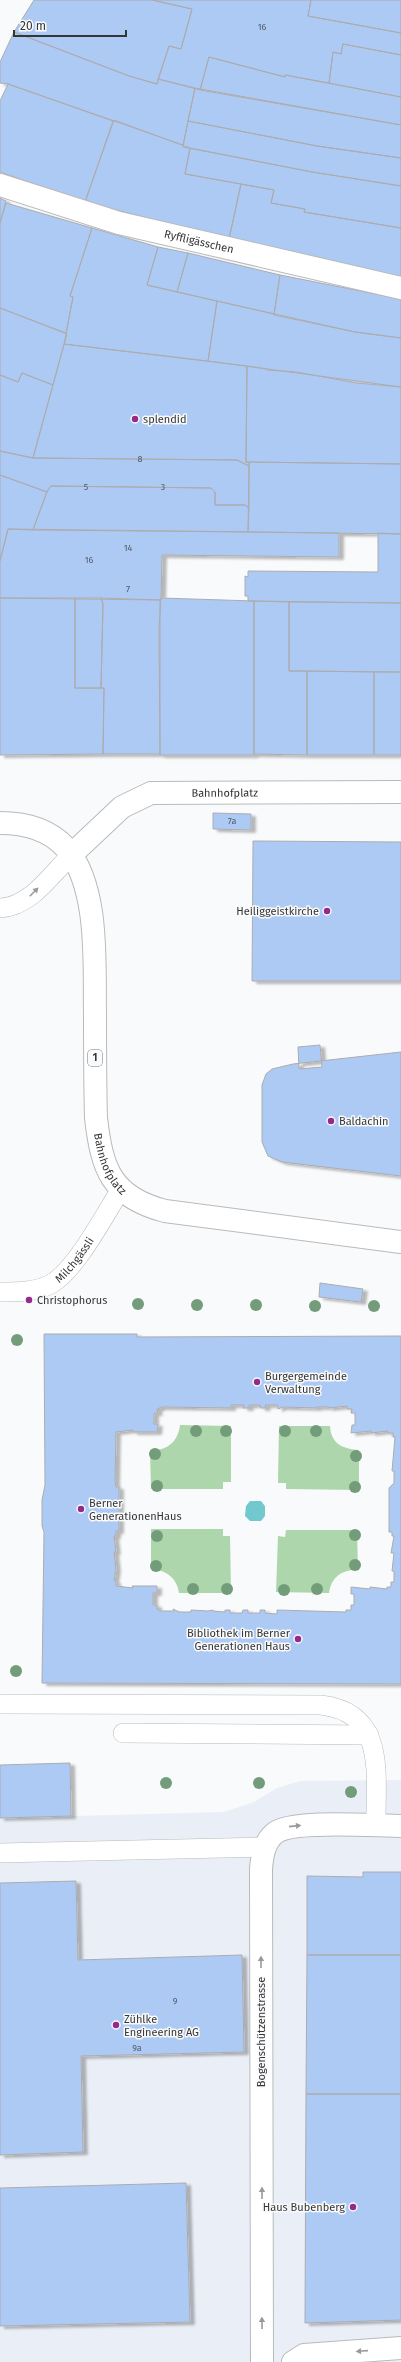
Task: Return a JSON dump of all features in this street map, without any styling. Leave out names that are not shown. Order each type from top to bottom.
[{"type":"street","name":"Ryffligässchen","points":[[0,185],[119,223],[401,288]]},
{"type":"street","name":"Bahnhofplatz","points":[[71,855],[122,806],[151,793],[401,792]]},
{"type":"street","name":"Bahnhofplatz","points":[[0,823],[19,824],[41,831],[62,844],[78,867],[87,892],[92,930],[96,1118],[98,1140],[103,1162],[121,1189],[147,1205],[165,1210],[401,1242]]},
{"type":"street","name":"Bogenschützenstrasse","points":[[262,2362],[261,1869],[265,1848],[275,1833],[287,1827],[401,1826]]},
{"type":"street","points":[[293,2362],[304,2355],[401,2348]]},
{"type":"lane","points":[[0,908],[15,906],[26,900],[71,855]]},
{"type":"lane","name":"Milchgässli","points":[[0,1292],[39,1288],[61,1277],[72,1264],[121,1189]]},
{"type":"lane","points":[[0,1704],[334,1706],[351,1714],[369,1735],[375,1752],[376,1826]]},
{"type":"lane","points":[[124,1733],[369,1735]]},
{"type":"lane","points":[[0,1853],[265,1848]]},
{"type":"shaded area","points":[[401,1780],[401,2362],[0,2362],[0,1818],[224,1812],[254,1802],[277,1788],[300,1781]]},
{"type":"green space","points":[[180,1425],[231,1426],[231,1482],[223,1482],[223,1489],[151,1489],[150,1450],[162,1449],[171,1444],[177,1436]]},
{"type":"green space","points":[[279,1426],[330,1426],[335,1441],[343,1447],[359,1450],[359,1490],[286,1489],[286,1483],[278,1483]]},
{"type":"green space","points":[[151,1529],[223,1529],[223,1536],[230,1536],[231,1593],[179,1593],[176,1583],[170,1576],[161,1571],[151,1569]]},
{"type":"green space","points":[[286,1530],[357,1530],[358,1570],[347,1571],[338,1575],[330,1587],[329,1593],[276,1592],[278,1536],[285,1537]]},
{"type":"water","points":[[250,1501],[261,1501],[265,1506],[265,1516],[261,1521],[250,1521],[245,1516],[246,1506]]},
{"type":"building","points":[[34,0],[152,0],[192,9],[181,49],[169,46],[157,84],[129,76],[14,32]]},
{"type":"building","points":[[152,0],[311,0],[308,16],[401,33],[401,55],[343,44],[341,54],[333,52],[329,83],[285,75],[285,77],[209,57],[200,90],[158,79],[169,46],[181,49],[192,9]]},
{"type":"building","points":[[311,0],[401,0],[401,33],[308,16]]},
{"type":"building","points":[[14,32],[129,76],[157,84],[158,79],[195,88],[183,145],[8,84],[0,83],[0,62]]},
{"type":"building","points":[[343,44],[401,55],[401,97],[329,83],[333,52],[341,54]]},
{"type":"building","points":[[209,57],[285,77],[285,75],[401,97],[401,125],[200,90]]},
{"type":"building","points":[[8,84],[113,121],[85,202],[0,172],[0,101]]},
{"type":"building","points":[[195,88],[401,125],[401,158],[317,146],[188,121]]},
{"type":"building","points":[[114,120],[190,148],[185,174],[241,184],[229,239],[85,202]]},
{"type":"building","points":[[188,121],[317,146],[401,158],[401,186],[312,172],[183,147]]},
{"type":"building","points":[[190,148],[312,172],[401,186],[401,228],[304,212],[305,209],[271,203],[274,190],[185,174]]},
{"type":"building","points":[[241,184],[274,190],[271,203],[305,209],[304,212],[401,228],[401,277],[229,239]]},
{"type":"building","points":[[0,198],[6,201],[0,223]]},
{"type":"building","points":[[6,203],[92,228],[70,296],[73,297],[66,333],[0,308],[0,223]]},
{"type":"building","points":[[92,228],[158,247],[147,285],[217,301],[208,361],[64,344],[73,297],[70,296]]},
{"type":"building","points":[[158,247],[188,253],[177,292],[147,285]]},
{"type":"building","points":[[188,253],[280,275],[274,314],[177,292]]},
{"type":"building","points":[[280,275],[401,299],[401,338],[355,332],[274,315]]},
{"type":"building","points":[[217,301],[355,332],[401,338],[401,387],[208,361]]},
{"type":"building","points":[[0,308],[67,334],[53,385],[22,373],[18,382],[0,375]]},
{"type":"building","points":[[64,344],[247,366],[246,462],[249,462],[249,466],[237,460],[33,458]]},
{"type":"building","points":[[247,366],[267,370],[296,372],[357,383],[401,387],[401,464],[246,462]]},
{"type":"building","points":[[22,373],[53,385],[33,458],[0,451],[0,375],[18,382]]},
{"type":"building","points":[[0,451],[33,458],[237,460],[249,466],[249,508],[245,505],[215,505],[215,492],[211,488],[51,486],[47,492],[0,475]]},
{"type":"building","points":[[249,462],[401,464],[401,534],[248,532]]},
{"type":"building","points":[[0,475],[47,492],[33,530],[8,529],[0,561]]},
{"type":"building","points":[[51,486],[211,488],[215,492],[215,505],[245,505],[249,508],[248,532],[33,530],[47,491]]},
{"type":"building","points":[[8,529],[339,533],[339,557],[162,555],[161,600],[0,598],[0,561]]},
{"type":"building","points":[[378,533],[401,534],[401,603],[248,601],[248,596],[245,596],[245,576],[248,577],[248,571],[378,572]]},
{"type":"building","points":[[0,598],[75,598],[75,688],[104,688],[103,754],[0,755]]},
{"type":"building","points":[[75,598],[101,598],[103,604],[101,688],[75,688]]},
{"type":"building","points":[[101,598],[160,600],[160,754],[103,754],[104,688],[101,688],[103,604]]},
{"type":"building","points":[[161,598],[254,601],[254,755],[160,755],[159,628]]},
{"type":"building","points":[[254,601],[289,602],[289,671],[307,671],[307,755],[254,754]]},
{"type":"building","points":[[289,602],[401,603],[401,672],[289,671]]},
{"type":"building","points":[[307,671],[374,672],[374,755],[307,755]]},
{"type":"building","points":[[374,672],[401,672],[401,755],[374,755]]},
{"type":"building","points":[[213,813],[251,814],[251,830],[213,829]]},
{"type":"building","name":"Heiliggeistkirche","points":[[253,841],[401,842],[401,981],[252,981]]},
{"type":"building","points":[[320,1045],[322,1067],[299,1069],[298,1047]]},
{"type":"building","name":"Baldachin","points":[[401,1052],[401,1176],[282,1162],[268,1156],[262,1142],[262,1085],[266,1074],[272,1069],[293,1064]]},
{"type":"building","points":[[320,1283],[363,1289],[361,1302],[319,1297]]},
{"type":"building","name":"Berner GenerationenHaus","points":[[44,1334],[137,1334],[137,1337],[401,1336],[401,1684],[42,1683],[44,1532],[42,1526],[42,1500],[45,1485]],"holes":[[[231,1405],[244,1405],[243,1408],[249,1408],[249,1405],[260,1405],[261,1408],[266,1408],[265,1405],[278,1405],[278,1409],[283,1407],[329,1408],[347,1406],[347,1409],[352,1409],[351,1413],[355,1413],[355,1425],[352,1425],[351,1433],[371,1431],[371,1433],[388,1431],[387,1433],[393,1433],[393,1437],[395,1437],[392,1471],[394,1471],[394,1483],[389,1488],[389,1532],[392,1532],[392,1536],[394,1536],[391,1553],[394,1553],[392,1571],[394,1571],[394,1582],[391,1582],[391,1587],[387,1587],[387,1589],[351,1587],[351,1594],[354,1594],[354,1605],[351,1605],[351,1610],[346,1610],[346,1612],[277,1610],[277,1614],[265,1613],[265,1610],[260,1610],[260,1613],[248,1613],[248,1610],[243,1610],[242,1613],[230,1613],[230,1610],[225,1610],[225,1612],[213,1610],[191,1610],[191,1612],[179,1612],[173,1609],[174,1611],[161,1611],[157,1609],[157,1605],[153,1605],[153,1593],[157,1593],[157,1586],[132,1586],[133,1588],[116,1586],[116,1581],[114,1581],[116,1569],[114,1536],[116,1536],[116,1531],[119,1531],[119,1487],[116,1487],[115,1482],[116,1432],[133,1430],[133,1432],[157,1432],[158,1424],[154,1424],[154,1413],[158,1413],[157,1409],[162,1407],[231,1408]]]},
{"type":"building","points":[[70,1763],[71,1816],[0,1818],[0,1765]]},
{"type":"building","points":[[363,1872],[401,1872],[401,1955],[307,1955],[307,1876],[363,1877]]},
{"type":"building","points":[[76,1881],[78,1960],[242,1955],[244,2052],[81,2056],[83,2152],[0,2155],[0,1883]]},
{"type":"building","points":[[307,1955],[401,1955],[401,2094],[306,2094]]},
{"type":"building","name":"Haus Bubenberg","points":[[306,2094],[401,2094],[401,2320],[305,2323]]},
{"type":"building","points":[[186,2183],[190,2322],[0,2326],[0,2188]]},
{"type":"place","name":"splendid","points":[[135,419]]},
{"type":"place","name":"Heiliggeistkirche","points":[[327,911]]},
{"type":"place","name":"Baldachin","points":[[331,1121]]},
{"type":"place","name":"Christophorus","points":[[29,1300]]},
{"type":"place","name":"Burgergemeinde Verwaltung","points":[[257,1382]]},
{"type":"place","name":"Berner GenerationenHaus","points":[[81,1509]]},
{"type":"place","name":"Bibliothek im Berner Generationen Haus","points":[[298,1639]]},
{"type":"place","name":"Zühlke Engineering AG","points":[[116,2025]]},
{"type":"place","name":"Haus Bubenberg","points":[[353,2207]]}]
